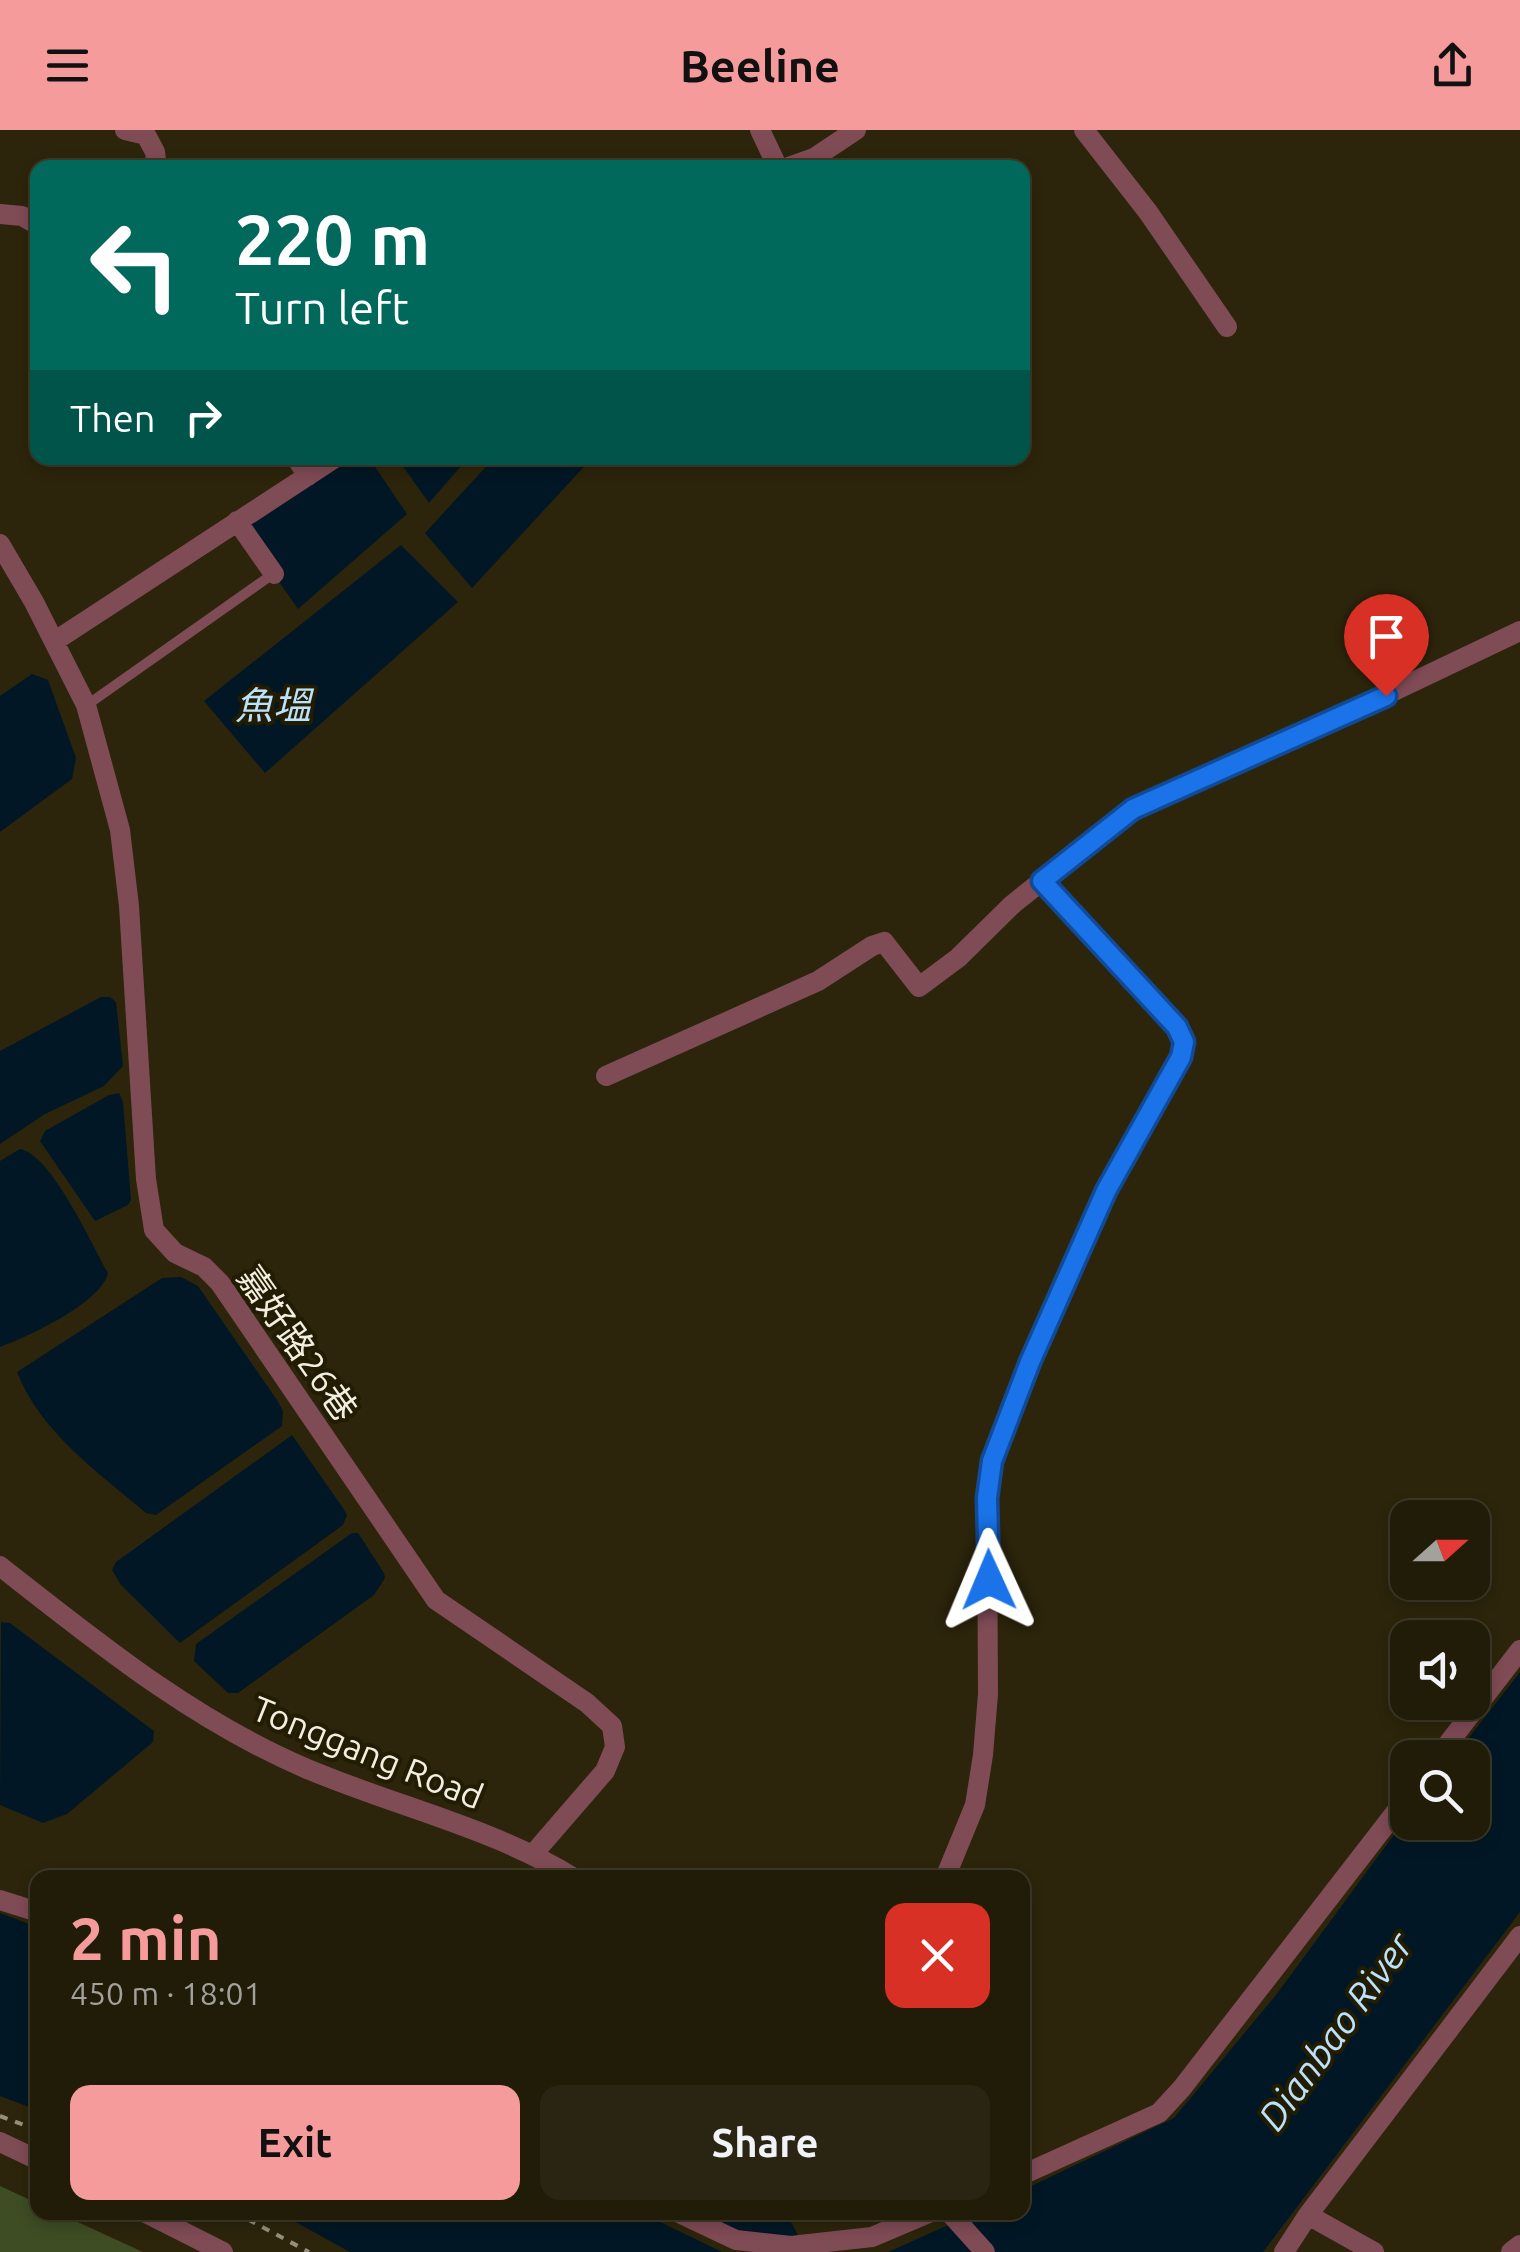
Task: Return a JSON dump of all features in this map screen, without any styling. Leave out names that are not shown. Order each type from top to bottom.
[{"type":"street","points":[[125,130],[146,136],[156,160]]},
{"type":"street","points":[[760,130],[777,160]]},
{"type":"street","points":[[808,160],[856,130]]},
{"type":"street","points":[[1084,130],[1148,212],[1227,328]]},
{"type":"street","points":[[0,214],[30,220]]},
{"type":"street","points":[[51,634],[237,522],[302,467]]},
{"type":"street","points":[[237,522],[274,574]]},
{"type":"street","name":"嘉好路26巷","points":[[0,544],[86,706],[120,830],[146,1180],[154,1230],[175,1254],[204,1267],[220,1283],[436,1600],[587,1704],[612,1726],[615,1747],[605,1771],[534,1853]]},
{"type":"street","points":[[606,1076],[818,981],[884,942],[919,987],[945,970],[1012,904],[1133,809],[1292,740],[1520,631]]},
{"type":"street","points":[[948,1870],[975,1804],[983,1755],[988,1694],[987,1498],[992,1461],[1030,1362],[1106,1191],[1181,1057],[1184,1042],[1177,1027],[1042,881]]},
{"type":"street","name":"Tonggang Road","points":[[0,1566],[135,1671],[211,1722],[306,1768],[534,1853],[561,1870]]},
{"type":"street","points":[[1451,1740],[1520,1650]]},
{"type":"street","points":[[1030,2171],[1158,2113],[1182,2088],[1390,1819]]},
{"type":"street","points":[[0,1900],[30,1909]]},
{"type":"street","points":[[1284,2252],[1308,2214],[1520,1936]]},
{"type":"street","points":[[0,2142],[30,2156]]},
{"type":"street","points":[[1308,2214],[1374,2252]]},
{"type":"street","points":[[160,2220],[223,2252]]},
{"type":"street","points":[[694,2220],[736,2240],[791,2246],[872,2237],[925,2220]]},
{"type":"street","points":[[950,2220],[985,2252]]},
{"type":"street","points":[[1511,2252],[1520,2245]]},
{"type":"lane","points":[[86,706],[274,574]]},
{"type":"path","points":[[0,2116],[30,2127]]},
{"type":"path","points":[[249,2220],[308,2252]]},
{"type":"green space","points":[[0,2186],[30,2200],[30,2220],[73,2220],[143,2252],[0,2252]]},
{"type":"water","name":"魚塭","points":[[324,465],[374,465],[407,514],[298,609],[237,521]]},
{"type":"water","points":[[402,465],[462,465],[429,503]]},
{"type":"water","points":[[488,465],[586,465],[472,588],[425,533]]},
{"type":"water","name":"魚塭","points":[[401,545],[458,602],[265,773],[204,701]]},
{"type":"water","points":[[32,674],[48,680],[76,758],[72,779],[0,832],[0,696]]},
{"type":"water","points":[[101,997],[116,1002],[123,1066],[104,1086],[45,1114],[0,1144],[0,1051]]},
{"type":"water","points":[[119,1093],[131,1200],[95,1221],[40,1141],[45,1131]]},
{"type":"water","points":[[20,1149],[32,1155],[57,1183],[108,1273],[103,1284],[79,1307],[0,1347],[0,1161]]},
{"type":"water","points":[[181,1277],[198,1286],[277,1400],[283,1411],[282,1426],[156,1515],[146,1513],[72,1450],[41,1414],[17,1372],[162,1278]]},
{"type":"water","points":[[292,1435],[347,1515],[343,1525],[180,1643],[121,1585],[112,1570],[116,1562]]},
{"type":"water","points":[[352,1533],[358,1533],[384,1573],[374,1595],[238,1693],[228,1693],[194,1661],[196,1644]]},
{"type":"water","points":[[1,1622],[10,1623],[154,1731],[153,1742],[67,1814],[43,1823],[0,1805]]},
{"type":"water","name":"Dianbao River","points":[[1520,1672],[1520,1912],[1263,2252],[888,2252],[959,2220],[1030,2220],[1030,2187],[1174,2118],[1276,1995],[1390,1840],[1490,1840],[1490,1740],[1467,1740],[1483,1720],[1490,1720],[1490,1711]]},
{"type":"water","points":[[0,1913],[30,1924],[30,2107],[0,2096]]},
{"type":"water","points":[[292,2220],[656,2220],[722,2252],[350,2252]]},
{"type":"water","points":[[714,2220],[790,2220],[798,2235],[773,2239]]},
{"type":"route","points":[[989,1580],[987,1498],[992,1461],[1030,1362],[1106,1191],[1181,1057],[1184,1042],[1177,1027],[1042,881],[1133,809],[1386,696]]}]
